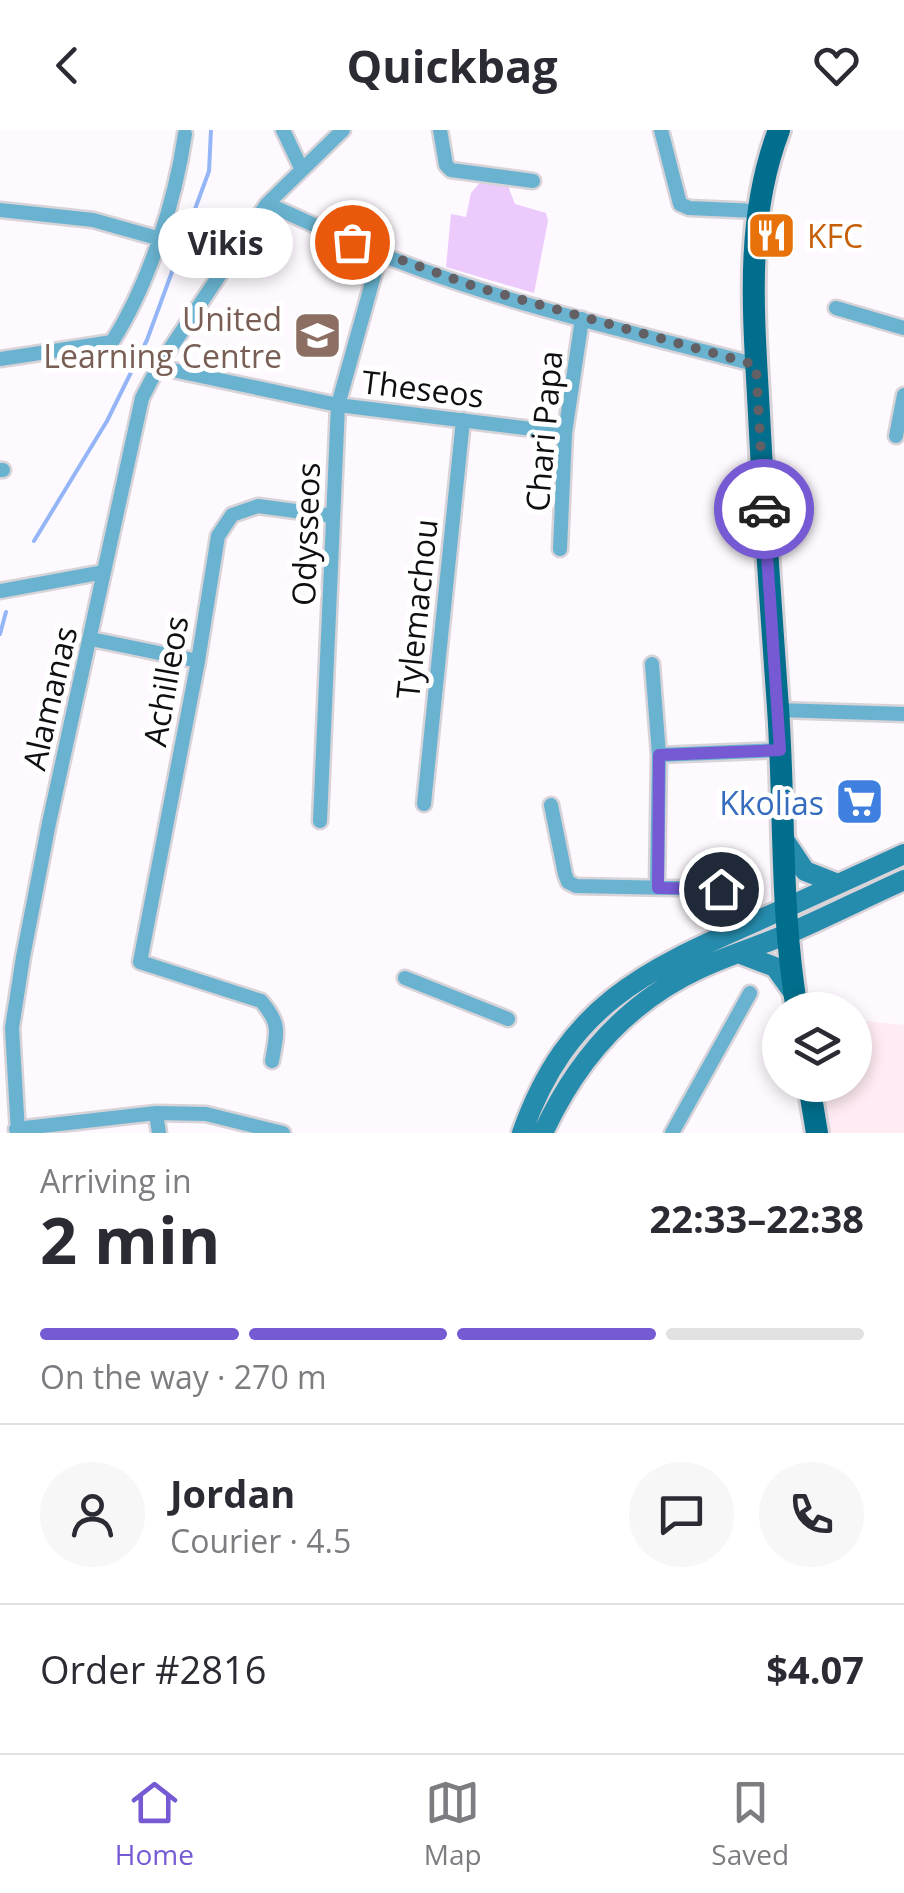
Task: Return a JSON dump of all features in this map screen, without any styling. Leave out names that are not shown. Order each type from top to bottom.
[{"type":"main road","points":[[779,130],[757,211],[753,269],[780,750],[786,934],[794,992]]},
{"type":"main road","points":[[783,838],[805,871],[838,884]]},
{"type":"main road","points":[[522,1133],[562,1053],[591,1018],[618,994],[690,950],[904,854]]},
{"type":"main road","points":[[543,1133],[576,1072],[602,1038],[662,989],[700,968],[904,880]]},
{"type":"main road","points":[[738,954],[775,967],[790,992]]},
{"type":"main road","points":[[812,1102],[817,1133]]},
{"type":"street","points":[[283,130],[302,170]]},
{"type":"street","name":"Alamanas","points":[[17,1131],[12,1028],[49,823],[142,398],[158,367],[267,204],[343,130]]},
{"type":"street","points":[[440,130],[450,170],[533,181]]},
{"type":"street","points":[[662,130],[680,204],[689,208],[757,211]]},
{"type":"street","points":[[0,359],[112,342],[133,309],[158,238],[180,171],[185,134]]},
{"type":"street","points":[[267,204],[380,254],[582,319],[756,365]]},
{"type":"street","points":[[0,210],[92,220],[158,238]]},
{"type":"street","name":"Odysseos","points":[[320,822],[338,405],[380,254]]},
{"type":"street","points":[[836,308],[904,328]]},
{"type":"street","name":"Chari Papa","points":[[560,549],[565,433],[582,319]]},
{"type":"street","name":"Theseos","points":[[158,367],[338,405],[565,433]]},
{"type":"street","points":[[896,436],[904,395]]},
{"type":"street","name":"Tylemachou","points":[[424,804],[463,420]]},
{"type":"street","name":"Achilleos","points":[[272,1061],[278,1032],[275,1016],[261,1001],[140,962],[218,536],[232,515],[258,506],[333,516]]},
{"type":"street","points":[[0,591],[104,572]]},
{"type":"street","points":[[91,640],[198,661]]},
{"type":"street","points":[[652,664],[659,755],[658,888]]},
{"type":"street","points":[[778,710],[904,714]]},
{"type":"street","points":[[659,755],[780,750]]},
{"type":"street","points":[[550,806],[568,882],[576,886],[721,889]]},
{"type":"street","points":[[405,978],[508,1019]]},
{"type":"street","points":[[672,1133],[750,994]]},
{"type":"street","points":[[17,1131],[156,1113],[206,1114],[283,1133]]},
{"type":"street","points":[[156,1113],[158,1133]]},
{"type":"shaded area","points":[[484,178],[511,182],[509,189],[515,204],[546,213],[548,221],[534,293],[446,267],[451,214],[466,217],[471,193]]},
{"type":"shaded area","name":"United Learning Centre","points":[[296,314],[311,314],[312,323],[339,324],[339,349],[295,349]]},
{"type":"shaded area","points":[[872,1022],[904,1025],[904,1133],[826,1133],[822,1102],[872,1102]]},
{"type":"waterway","points":[[34,541],[107,421],[147,340],[209,171],[211,130]]},
{"type":"waterway","points":[[0,634],[6,612]]},
{"type":"way so far","points":[[352,242],[476,287],[756,365],[764,509]]},
{"type":"place","name":"KFC","points":[[772,235]]},
{"type":"place","name":"Vikis","points":[[352,242]]},
{"type":"place","name":"United Learning Centre","points":[[317,336]]},
{"type":"place","name":"Kkolias","points":[[859,802]]},
{"type":"route","points":[[721,889],[658,888],[659,755],[780,750],[764,509]]}]
